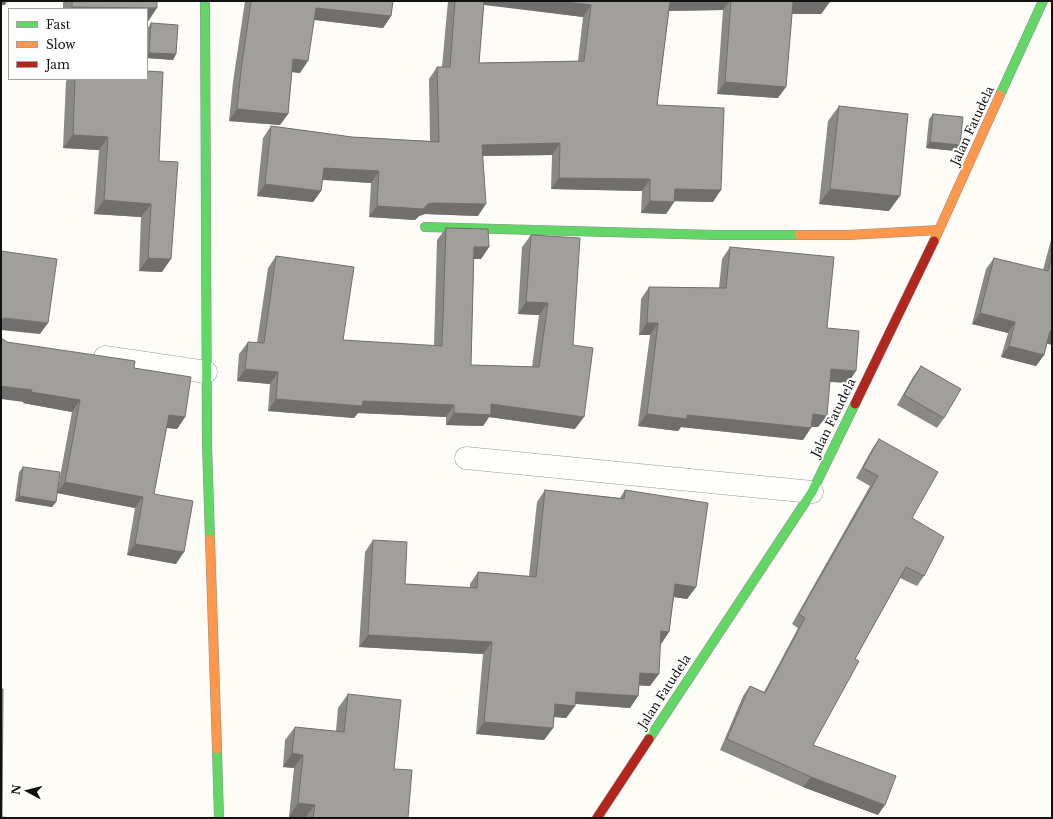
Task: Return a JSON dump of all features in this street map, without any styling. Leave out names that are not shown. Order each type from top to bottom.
[{"type":"street","points":[[205,1],[206,372],[219,818]]},
{"type":"street","name":"Jalan Fatudela","points":[[597,818],[812,492],[939,230],[1043,1]]},
{"type":"street","points":[[425,227],[716,235],[848,235],[939,230]]},
{"type":"street","points":[[88,354],[206,372]]},
{"type":"street","points":[[466,458],[812,492]]},
{"type":"building","points":[[72,1],[157,1],[157,8],[72,7]]},
{"type":"building","points":[[251,1],[393,1],[391,16],[316,8],[308,61],[293,59],[288,114],[237,109]]},
{"type":"building","points":[[455,1],[484,1],[479,63],[584,61],[591,5],[558,1],[670,1],[657,105],[724,108],[721,190],[675,189],[674,202],[650,201],[650,179],[559,178],[560,143],[482,145],[486,204],[433,203],[428,204],[423,209],[377,206],[379,171],[324,168],[321,191],[265,184],[271,126],[352,137],[439,142],[437,67],[450,67]]},
{"type":"building","points":[[731,1],[830,1],[793,2],[786,87],[725,82]]},
{"type":"building","points":[[151,23],[178,25],[176,54],[149,53]]},
{"type":"building","points":[[148,71],[163,72],[159,161],[178,162],[171,259],[148,258],[151,204],[104,200],[108,137],[73,135],[75,80],[148,80]]},
{"type":"building","points":[[839,106],[908,114],[900,196],[830,189]]},
{"type":"building","points":[[933,114],[963,117],[960,145],[930,142]]},
{"type":"building","points":[[446,228],[488,229],[489,247],[474,247],[471,365],[539,367],[548,303],[526,302],[531,235],[580,238],[573,345],[593,348],[584,417],[491,404],[491,415],[454,413],[454,405],[363,401],[362,406],[276,399],[278,372],[245,369],[248,342],[264,343],[276,256],[354,267],[343,340],[442,346]]},
{"type":"building","points":[[730,247],[834,257],[827,328],[859,331],[856,371],[831,369],[827,416],[813,414],[811,428],[687,415],[687,419],[647,414],[658,323],[647,323],[649,287],[726,288]]},
{"type":"building","points":[[1,251],[57,259],[48,323],[5,318],[1,320]]},
{"type":"building","points":[[1052,254],[1052,331],[1050,331],[1044,355],[1009,346],[1015,322],[980,313],[994,258],[1048,271]]},
{"type":"building","points":[[1,338],[7,342],[135,361],[134,368],[191,377],[185,417],[169,415],[154,494],[193,501],[184,552],[135,544],[143,497],[65,482],[80,400],[31,392],[32,390],[1,386]]},
{"type":"building","points":[[921,366],[961,389],[944,418],[904,395]]},
{"type":"building","points":[[879,439],[938,472],[912,518],[944,537],[924,576],[906,567],[855,659],[859,661],[813,745],[896,776],[885,805],[811,777],[727,739],[750,686],[765,693],[805,618],[799,614],[878,476],[863,468]]},
{"type":"building","points":[[23,467],[60,472],[56,502],[19,496]]},
{"type":"building","points":[[545,490],[624,499],[625,490],[708,503],[696,587],[675,584],[669,632],[661,631],[659,674],[640,673],[638,696],[576,692],[575,706],[555,704],[553,728],[484,722],[492,642],[368,635],[373,540],[407,542],[405,584],[477,588],[478,572],[536,577]]},
{"type":"building","points":[[1,689],[3,689],[2,817],[12,818],[1,818]]},
{"type":"building","points":[[348,694],[401,700],[394,769],[412,770],[408,818],[313,818],[315,805],[298,803],[303,755],[292,753],[295,727],[344,732]]},
{"type":"traffic: fast","points":[[205,1],[207,444],[210,539]]},
{"type":"traffic: fast","points":[[1000,95],[1043,1]]},
{"type":"traffic: fast","points":[[425,227],[716,235],[799,235]]},
{"type":"traffic: fast","points":[[649,739],[812,492],[855,404]]},
{"type":"traffic: fast","points":[[217,749],[219,818]]},
{"type":"traffic: slow","points":[[934,241],[1000,95]]},
{"type":"traffic: slow","points":[[799,235],[848,235],[939,230]]},
{"type":"traffic: slow","points":[[210,539],[217,749]]},
{"type":"traffic: jam","points":[[855,404],[934,241]]},
{"type":"traffic: jam","points":[[597,818],[649,739]]}]
